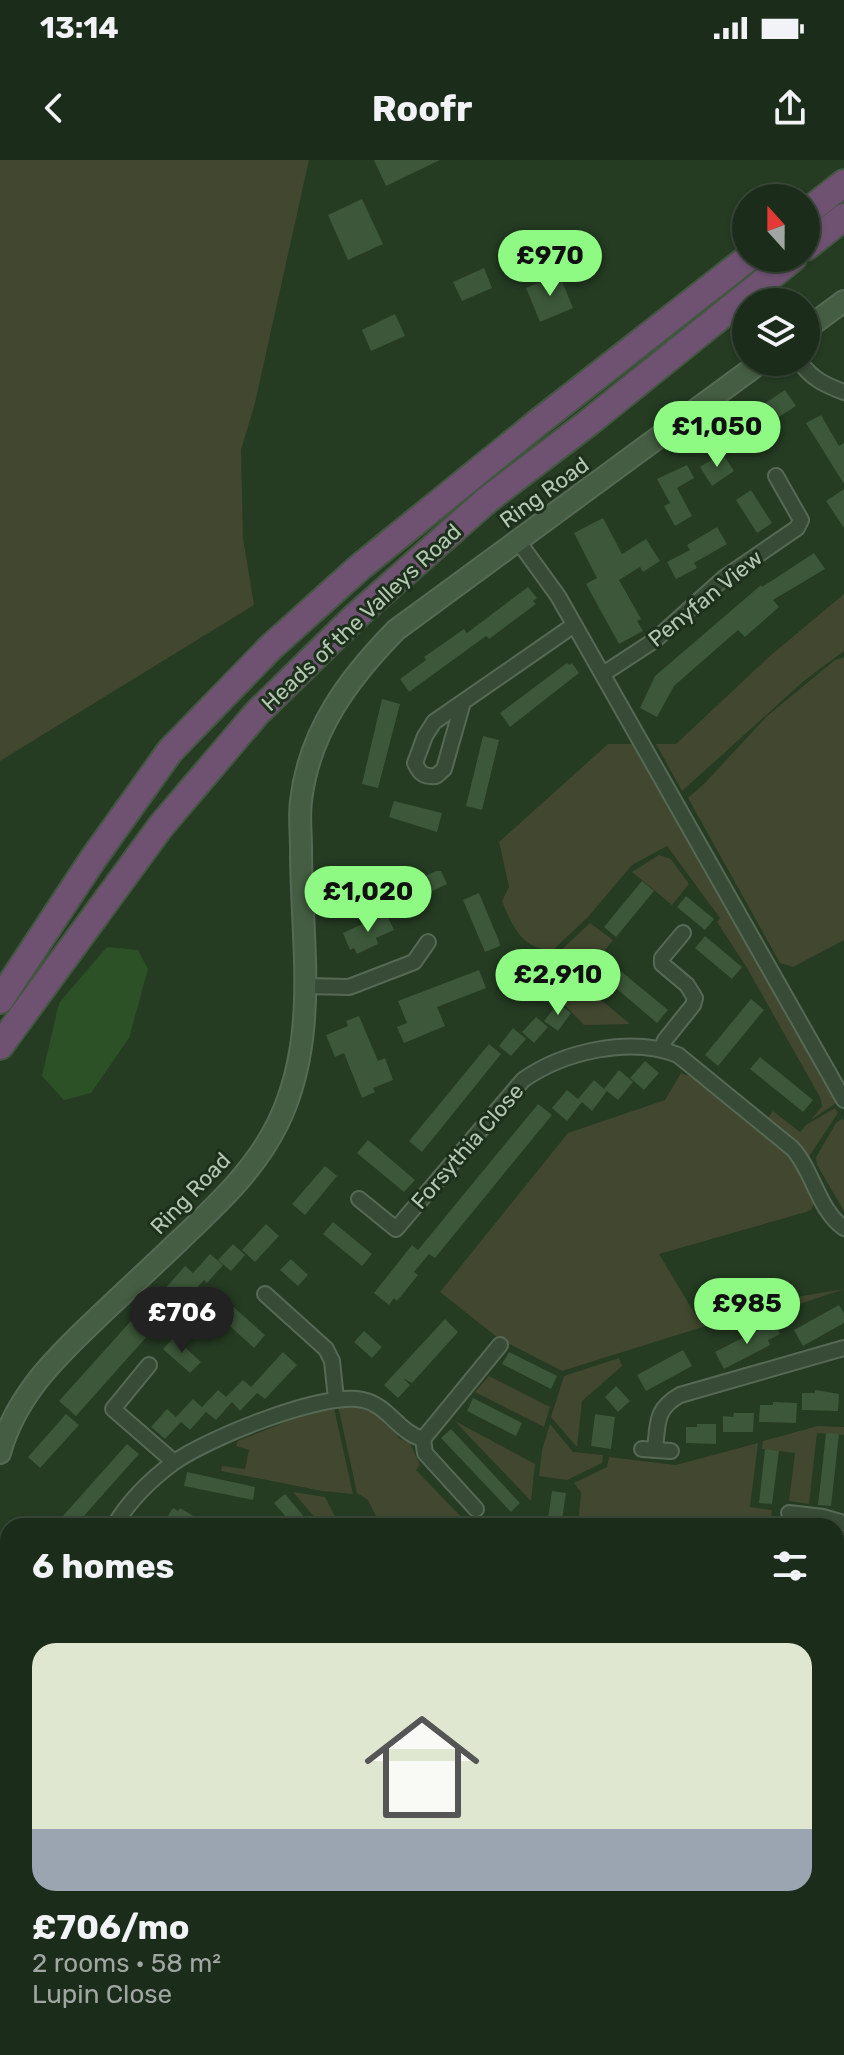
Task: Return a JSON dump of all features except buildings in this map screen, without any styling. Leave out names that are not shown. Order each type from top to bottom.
[{"type":"highway","points":[[820,201],[840,184]]},
{"type":"highway","points":[[820,236],[844,217]]},
{"type":"highway","name":"Heads of the Valleys Road","points":[[0,1000],[93,859],[170,751],[270,648],[360,567],[732,271]]},
{"type":"highway","name":"Heads of the Valleys Road","points":[[0,1046],[161,826],[257,713],[355,617],[476,509],[775,272]]},
{"type":"street","points":[[820,319],[844,301]]},
{"type":"street","name":"Ring Road","points":[[0,1453],[15,1413],[31,1386],[57,1356],[229,1194],[255,1161],[278,1123],[298,1066],[306,1009],[301,801],[311,756],[323,723],[357,672],[396,630],[742,376]]},
{"type":"street","points":[[811,376],[844,392]]},
{"type":"street","name":"Penyfan View","points":[[603,674],[655,640],[724,578],[797,528],[801,520],[798,510],[776,476]]},
{"type":"street","points":[[518,541],[558,596],[844,1100]]},
{"type":"street","points":[[463,702],[444,769],[436,776],[426,777],[415,763],[434,722],[574,625]]},
{"type":"street","points":[[683,933],[662,958],[662,964],[687,985],[695,998],[662,1048],[678,1055],[792,1148],[830,1212],[844,1228]]},
{"type":"street","points":[[306,986],[349,987],[414,962],[428,942]]},
{"type":"street","name":"Forsythia Close","points":[[359,1199],[396,1229],[523,1080],[581,1052],[662,1048]]},
{"type":"street","points":[[265,1294],[326,1349],[332,1361],[336,1399]]},
{"type":"street","points":[[476,1509],[425,1453],[423,1439],[500,1345]]},
{"type":"street","points":[[671,1451],[648,1449],[659,1414],[666,1403],[680,1395],[844,1348]]},
{"type":"street","points":[[149,1365],[113,1409],[174,1462]]},
{"type":"street","points":[[120,1518],[133,1499],[174,1462],[279,1415],[336,1399],[366,1400],[385,1412],[411,1436],[423,1439]]},
{"type":"street","points":[[789,1513],[826,1518]]},
{"type":"shaded area","points":[[0,160],[309,160],[255,403],[241,450],[243,538],[254,605],[0,761]]},
{"type":"shaded area","points":[[844,594],[844,651],[805,680],[682,791],[656,744],[676,744],[771,655]]},
{"type":"shaded area","points":[[844,657],[844,940],[793,967],[780,963],[688,798],[767,716],[835,660]]},
{"type":"shaded area","points":[[608,744],[633,744],[836,1103],[811,1120],[822,1106],[820,1097],[747,968],[717,922],[720,918],[667,846],[632,865],[588,917],[553,950],[533,946],[526,941],[510,919],[502,901],[509,887],[499,842]]},
{"type":"shaded area","points":[[659,855],[671,859],[689,884],[672,905],[632,872]]},
{"type":"shaded area","points":[[590,923],[613,940],[582,978],[556,955]]},
{"type":"shaded area","points":[[107,947],[138,950],[148,969],[129,1038],[91,1093],[64,1100],[42,1076],[59,1003]]},
{"type":"shaded area","points":[[552,959],[630,1024],[584,1025],[560,1000],[530,977]]},
{"type":"shaded area","points":[[681,1073],[695,1078],[785,1153],[815,1200],[812,1209],[806,1212],[659,1254],[698,1319],[724,1309],[844,1289],[785,1309],[760,1309],[562,1371],[498,1338],[440,1292],[568,1133],[665,1100]]},
{"type":"shaded area","points":[[835,1108],[838,1113],[808,1158],[794,1140],[767,1119],[773,1111],[800,1132]]},
{"type":"shaded area","points":[[842,1119],[844,1211],[817,1165],[816,1157],[836,1123]]},
{"type":"shaded area","points":[[619,1358],[622,1366],[582,1401],[577,1447],[551,1417],[564,1376]]},
{"type":"shaded area","points":[[489,1376],[550,1407],[544,1427],[475,1392]]},
{"type":"shaded area","points":[[358,1403],[384,1417],[398,1438],[410,1443],[420,1465],[416,1470],[462,1518],[377,1518],[368,1500],[357,1493],[338,1406]]},
{"type":"shaded area","points":[[334,1408],[353,1494],[221,1471],[222,1466],[245,1469],[249,1450],[236,1446],[238,1441],[293,1419]]},
{"type":"shaded area","points":[[455,1421],[535,1464],[531,1501],[465,1432]]},
{"type":"shaded area","points":[[550,1424],[573,1452],[603,1455],[602,1463],[567,1480],[539,1476],[542,1450]]},
{"type":"shaded area","points":[[818,1426],[844,1427],[844,1435],[817,1433],[809,1504],[789,1501],[795,1453],[762,1449],[763,1441]]},
{"type":"shaded area","points":[[758,1443],[750,1507],[772,1510],[771,1518],[579,1518],[581,1492],[574,1483],[607,1467],[609,1457],[676,1465]]},
{"type":"shaded area","points":[[293,1492],[325,1497],[336,1518],[315,1518]]}]
